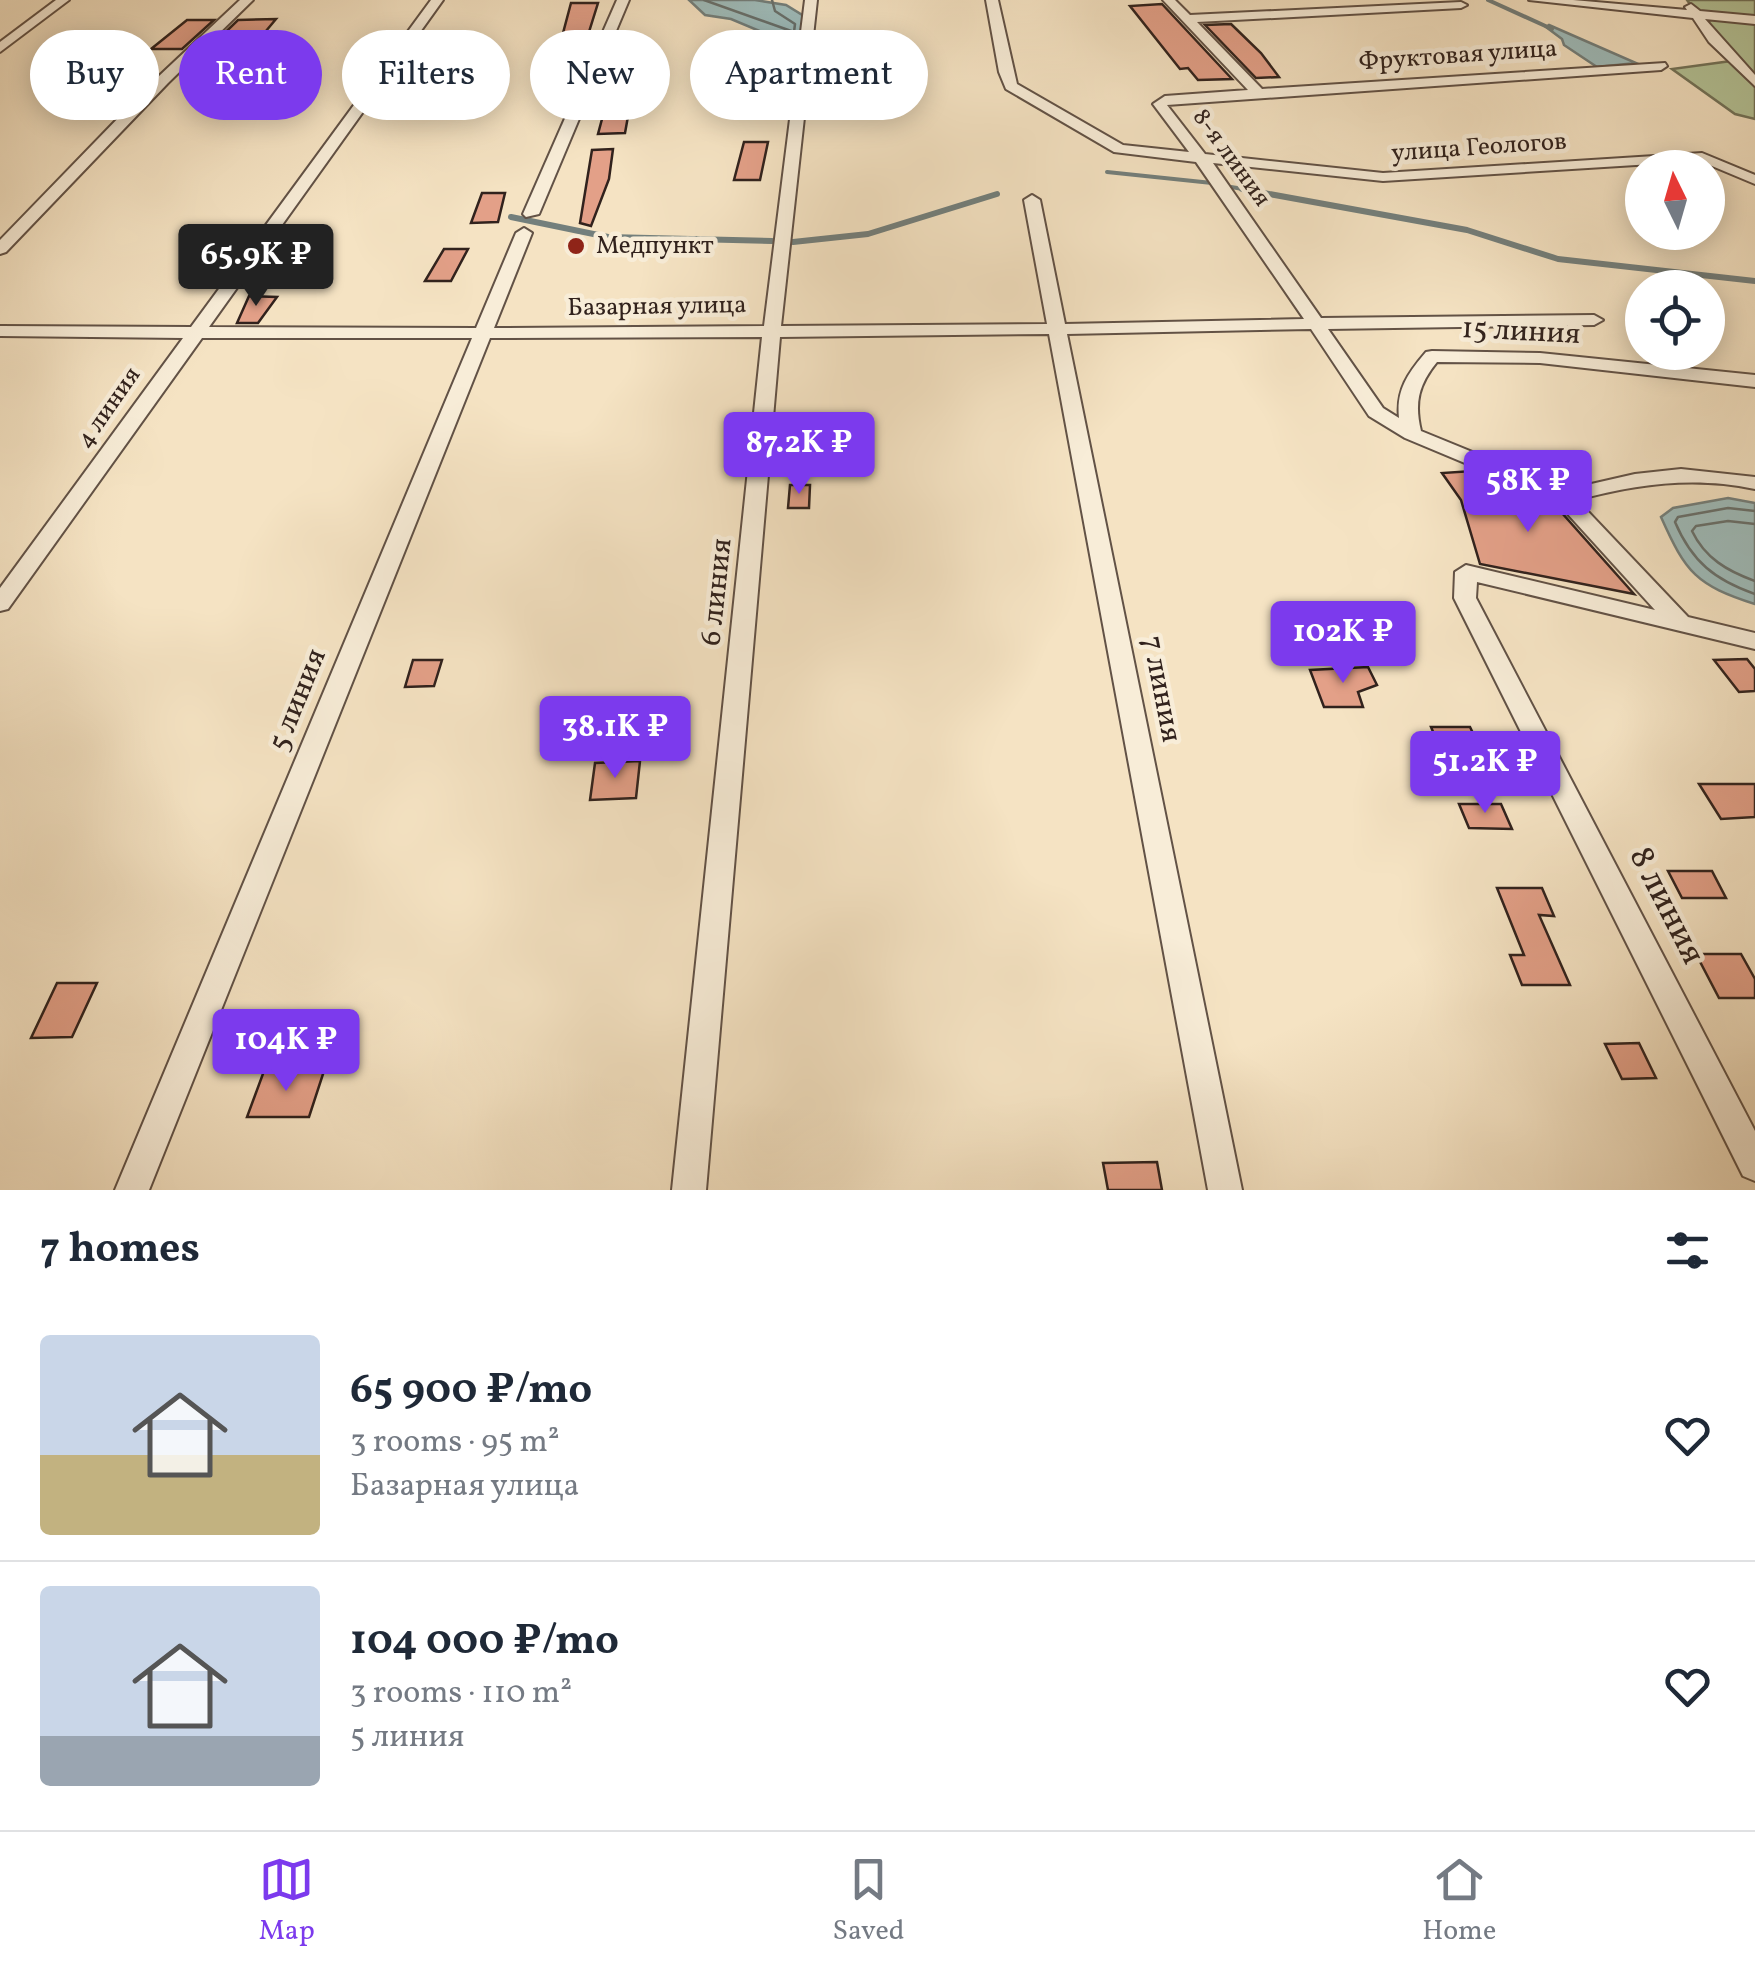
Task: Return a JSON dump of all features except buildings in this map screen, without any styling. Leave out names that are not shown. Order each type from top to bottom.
[{"type":"street","points":[[0,48],[63,0]]},
{"type":"street","points":[[0,249],[246,0]]},
{"type":"street","name":"4 линия","points":[[0,604],[437,0]]},
{"type":"street","name":"5 линия","points":[[132,1190],[527,224],[623,0]]},
{"type":"street","name":"6 линия","points":[[689,1190],[772,330],[810,0]]},
{"type":"street","name":"улица Геологов","points":[[992,0],[1011,86],[1118,150],[1382,177],[1702,157],[1755,180]]},
{"type":"street","points":[[1170,0],[1257,92]]},
{"type":"street","points":[[1535,0],[1755,20]]},
{"type":"street","points":[[1688,0],[1732,61],[1755,82]]},
{"type":"street","points":[[1188,20],[1461,5]]},
{"type":"street","name":"Фруктовая улица","points":[[1257,92],[1661,66]]},
{"type":"street","name":"8-я линия","points":[[1257,92],[1165,100],[1160,104],[1220,184],[1376,412],[1412,434],[1564,497]]},
{"type":"street","name":"7 линия","points":[[1032,200],[1225,1190]]},
{"type":"street","name":"Базарная улица","points":[[0,330],[483,334],[1058,329],[1390,319],[1594,320]]},
{"type":"street","name":"15 линия","points":[[1412,434],[1406,410],[1411,380],[1432,356],[1540,358],[1755,381]]},
{"type":"street","points":[[1755,483],[1735,478],[1650,474],[1564,497],[1678,620],[1755,641]]},
{"type":"street","name":"8 линия","points":[[1678,620],[1466,572],[1465,598],[1755,1165]]},
{"type":"green space","points":[[1687,0],[1755,0],[1755,119],[1735,114],[1672,69],[1731,61]]},
{"type":"water","points":[[689,0],[755,0],[786,5],[807,18],[806,30],[757,30],[731,19],[705,15]]},
{"type":"water","points":[[1546,27],[1636,63],[1597,67],[1564,45]]},
{"type":"water","points":[[1728,498],[1755,503],[1755,604],[1719,590],[1695,574],[1678,552],[1661,517],[1673,508]]},
{"type":"waterway","points":[[1488,0],[1552,29]]},
{"type":"waterway","points":[[1107,172],[1212,183]]},
{"type":"waterway","points":[[1231,187],[1255,191]]},
{"type":"waterway","points":[[1242,189],[1467,230],[1558,259],[1755,281]]},
{"type":"waterway","points":[[793,242],[868,234],[997,194]]},
{"type":"waterway","points":[[511,217],[608,237],[772,241]]},
{"type":"place","name":"Медпункт","points":[[576,246]]}]
